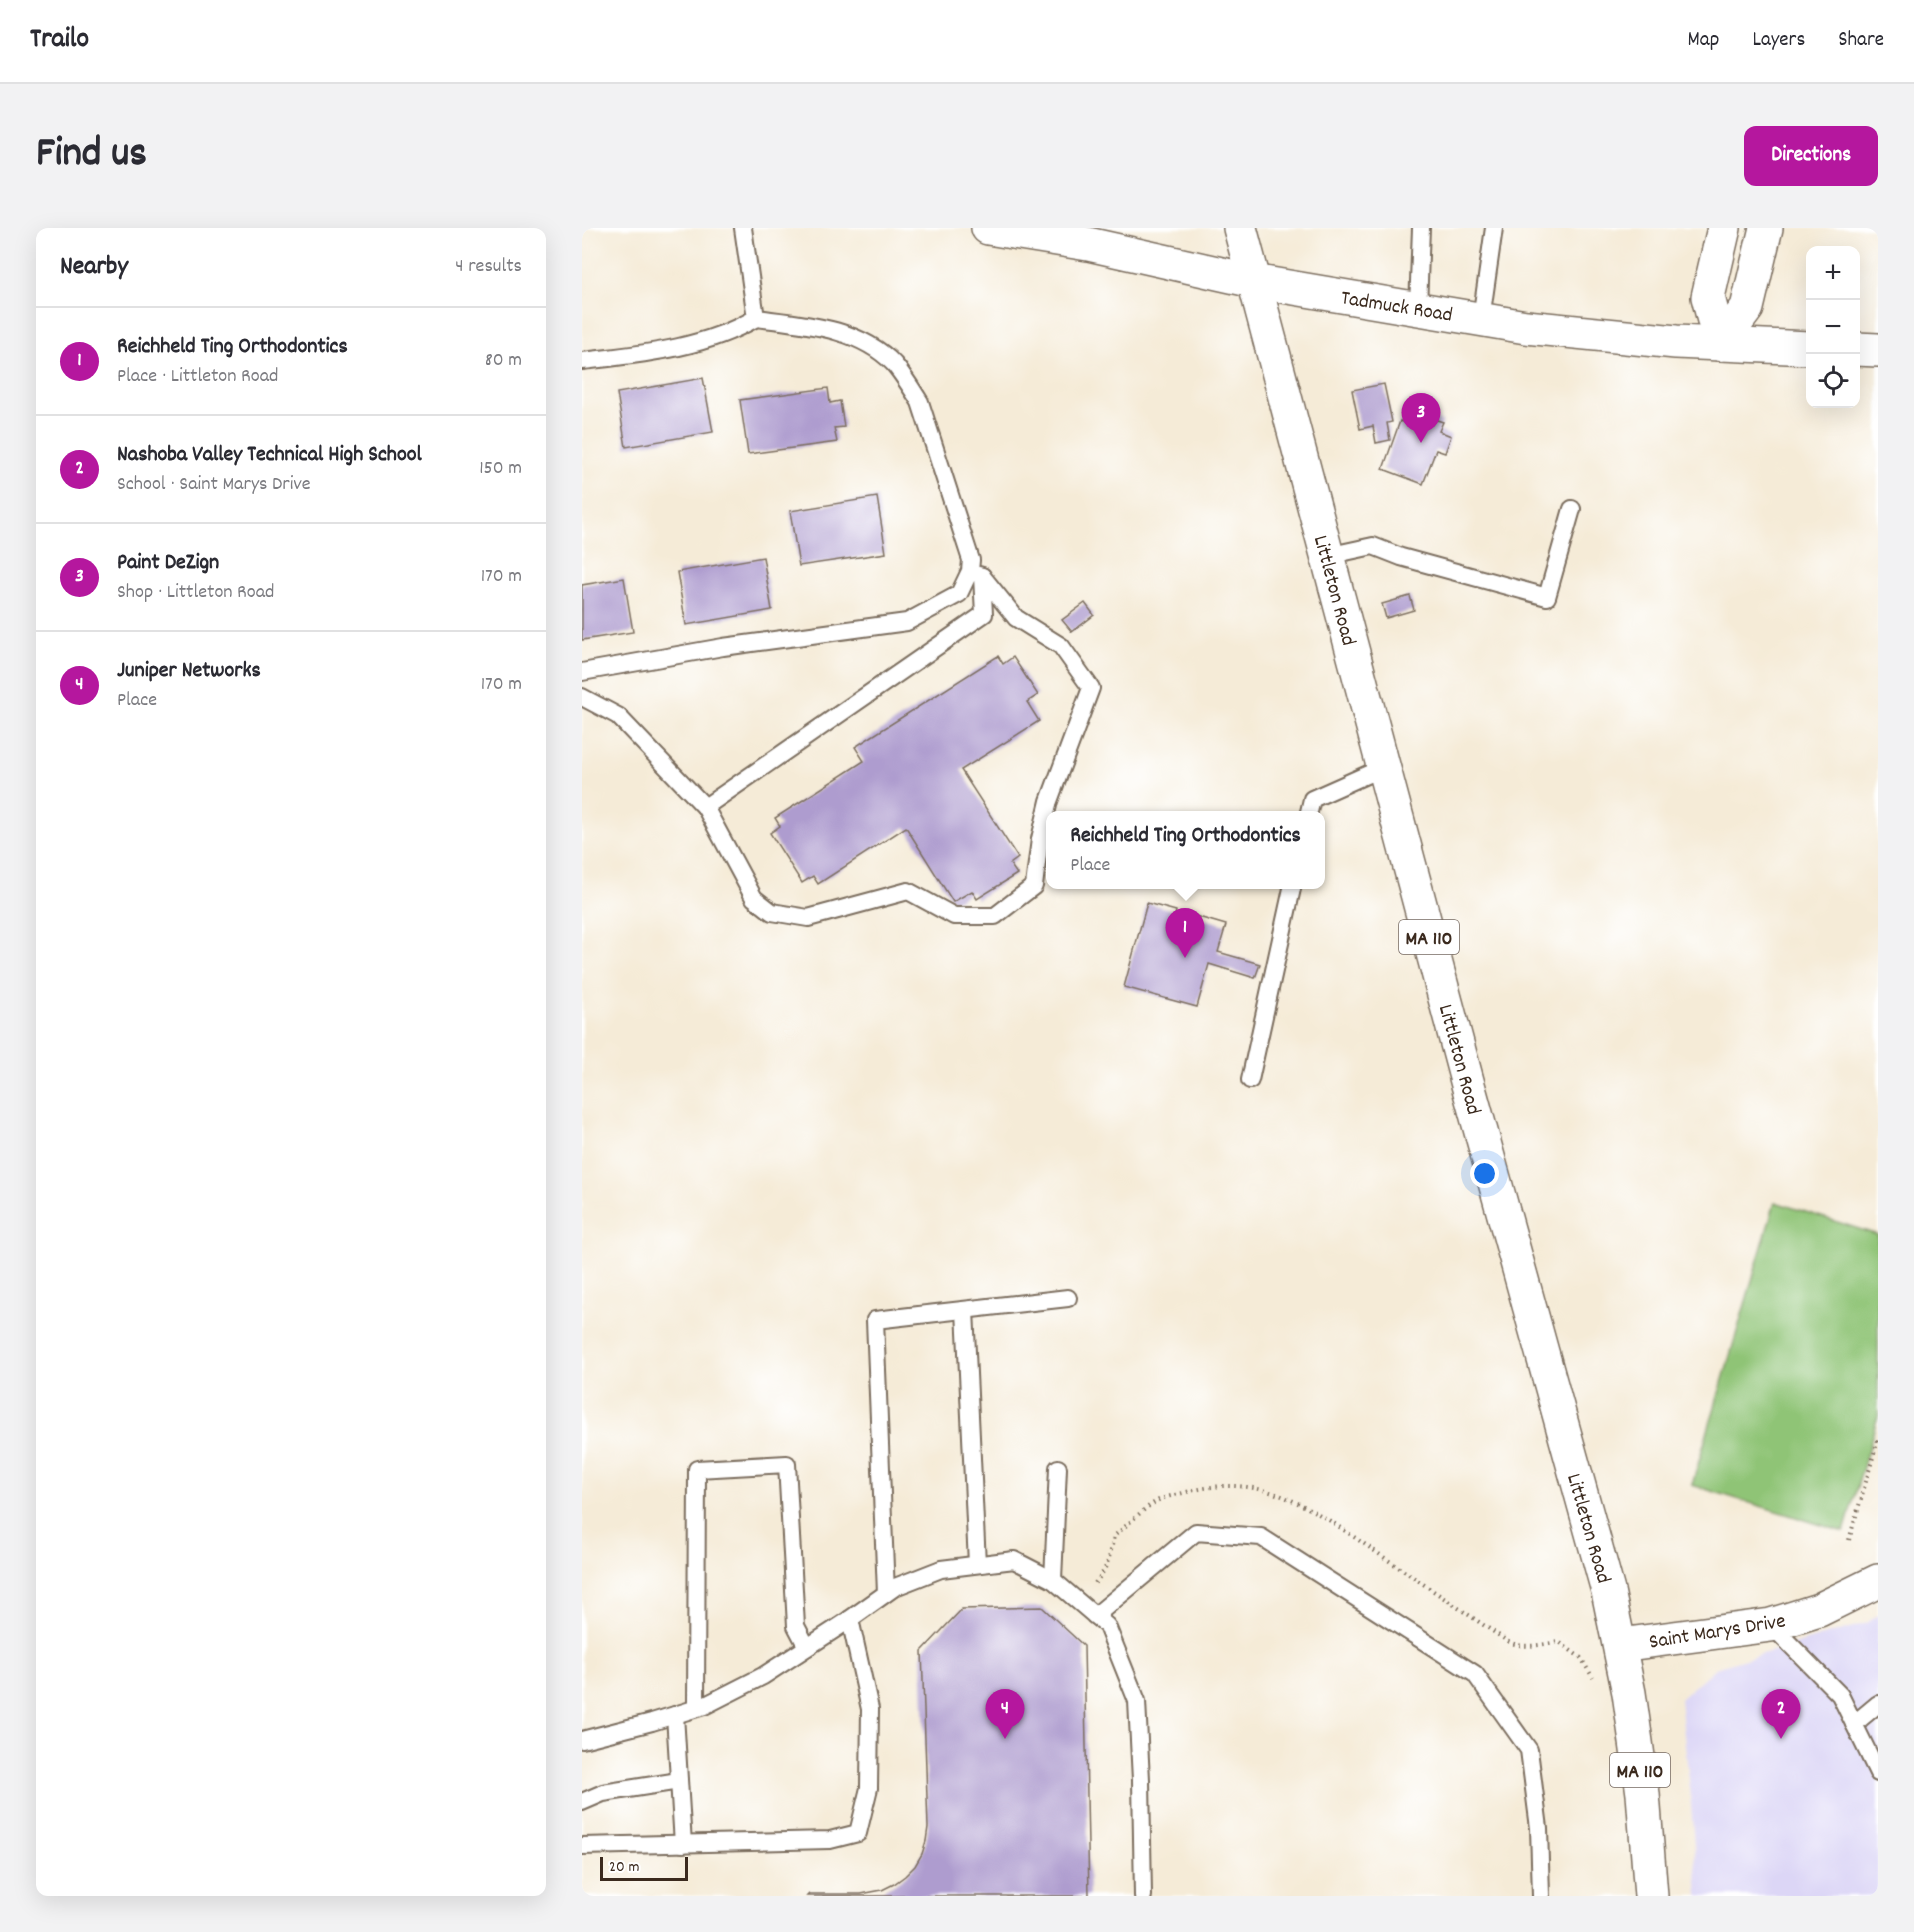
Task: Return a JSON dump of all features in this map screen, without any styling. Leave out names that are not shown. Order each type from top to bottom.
[{"type":"main road","name":"Littleton Road","points":[[1240,228],[1467,1081],[1599,1558],[1629,1693],[1643,1794],[1651,1896]]},
{"type":"main road","points":[[1720,344],[1708,297],[1724,228]]},
{"type":"main road","points":[[1720,344],[1748,308],[1766,228]]},
{"type":"main road","name":"Tadmuck Road","points":[[997,229],[1088,244],[1253,281],[1526,327],[1676,342],[1806,348]]},
{"type":"main road","points":[[1860,349],[1878,350]]},
{"type":"main road","name":"Saint Marys Drive","points":[[1620,1646],[1772,1625],[1818,1610],[1878,1581]]},
{"type":"lane","points":[[743,228],[756,318]]},
{"type":"lane","points":[[1418,308],[1421,228]]},
{"type":"lane","points":[[1481,319],[1494,228]]},
{"type":"lane","points":[[582,361],[676,348],[715,338],[756,318],[813,325],[860,341],[892,362],[920,402],[976,573],[984,614],[705,807]]},
{"type":"lane","points":[[1327,556],[1373,546],[1401,557],[1547,597],[1572,509]]},
{"type":"lane","points":[[582,672],[723,646],[907,622],[959,594],[976,573]]},
{"type":"lane","points":[[976,573],[1016,618],[1061,646],[1091,688],[1047,811]]},
{"type":"lane","points":[[582,697],[618,716],[705,807],[754,898],[772,912],[808,918],[908,891],[954,916],[995,916],[1034,886],[1046,814]]},
{"type":"lane","points":[[1309,811],[1312,800],[1384,767]]},
{"type":"lane","points":[[1250,1080],[1292,889]]},
{"type":"lane","points":[[886,1593],[875,1320],[1068,1298]]},
{"type":"lane","points":[[965,1310],[977,1564]]},
{"type":"lane","points":[[696,1708],[697,1469],[787,1464],[796,1626],[807,1647]]},
{"type":"lane","points":[[1053,1580],[1058,1468]]},
{"type":"lane","points":[[1095,1616],[1196,1532],[1261,1537],[1475,1674],[1529,1750],[1539,1828],[1541,1896]]},
{"type":"lane","points":[[582,1740],[696,1708],[763,1676],[895,1587],[941,1569],[1014,1560],[1053,1580],[1107,1626],[1137,1701],[1143,1896]]},
{"type":"lane","points":[[582,1846],[830,1840],[858,1833],[869,1788],[870,1709],[850,1619]]},
{"type":"lane","points":[[1772,1625],[1839,1695],[1878,1773]]},
{"type":"lane","points":[[1854,1724],[1878,1704]]},
{"type":"lane","points":[[675,1715],[683,1844]]},
{"type":"lane","points":[[582,1802],[603,1793],[679,1780]]},
{"type":"path","points":[[1849,1539],[1878,1440]]},
{"type":"shaded area","points":[[1878,1615],[1878,1896],[1698,1896],[1680,1699],[1715,1668],[1867,1623]]},
{"type":"green space","points":[[1775,1202],[1878,1235],[1878,1416],[1844,1532],[1692,1485]]},
{"type":"building","points":[[703,378],[713,432],[626,447],[617,393]]},
{"type":"building","points":[[1384,384],[1392,422],[1387,423],[1390,440],[1376,443],[1373,426],[1360,429],[1352,390]]},
{"type":"building","points":[[828,388],[830,403],[840,401],[844,427],[834,428],[837,442],[748,454],[740,400]]},
{"type":"building","points":[[1425,416],[1443,422],[1439,431],[1451,436],[1445,453],[1436,450],[1423,484],[1383,469],[1400,421],[1420,428]]},
{"type":"building","points":[[877,497],[886,553],[799,566],[790,511]]},
{"type":"building","points":[[763,557],[772,610],[686,625],[677,572]]},
{"type":"building","points":[[624,578],[633,632],[582,640],[582,585]]},
{"type":"building","points":[[1410,596],[1414,610],[1386,618],[1382,604]]},
{"type":"building","points":[[1085,603],[1094,615],[1072,632],[1062,620]]},
{"type":"building","points":[[998,656],[1003,664],[1013,657],[1038,695],[1027,702],[1039,721],[961,770],[1018,858],[1010,864],[1017,874],[977,899],[972,891],[953,902],[906,827],[818,884],[813,876],[802,883],[770,833],[780,826],[775,818],[864,761],[855,747]]},
{"type":"building","points":[[1147,903],[1176,911],[1175,916],[1193,922],[1195,916],[1226,925],[1218,952],[1260,964],[1255,978],[1209,964],[1197,1007],[1124,987]]},
{"type":"building","points":[[1042,1607],[1084,1646],[1089,1896],[807,1896],[809,1894],[861,1894],[882,1890],[905,1876],[922,1854],[928,1827],[922,1651],[962,1609]]},
{"type":"place","name":"Paint DeZign","points":[[1421,443]]},
{"type":"place","name":"Reichheld Ting Orthodontics","points":[[1185,958]]},
{"type":"place","name":"Juniper Networks","points":[[1005,1739]]},
{"type":"place","name":"Nashoba Valley Technical High School","points":[[1781,1739]]}]
